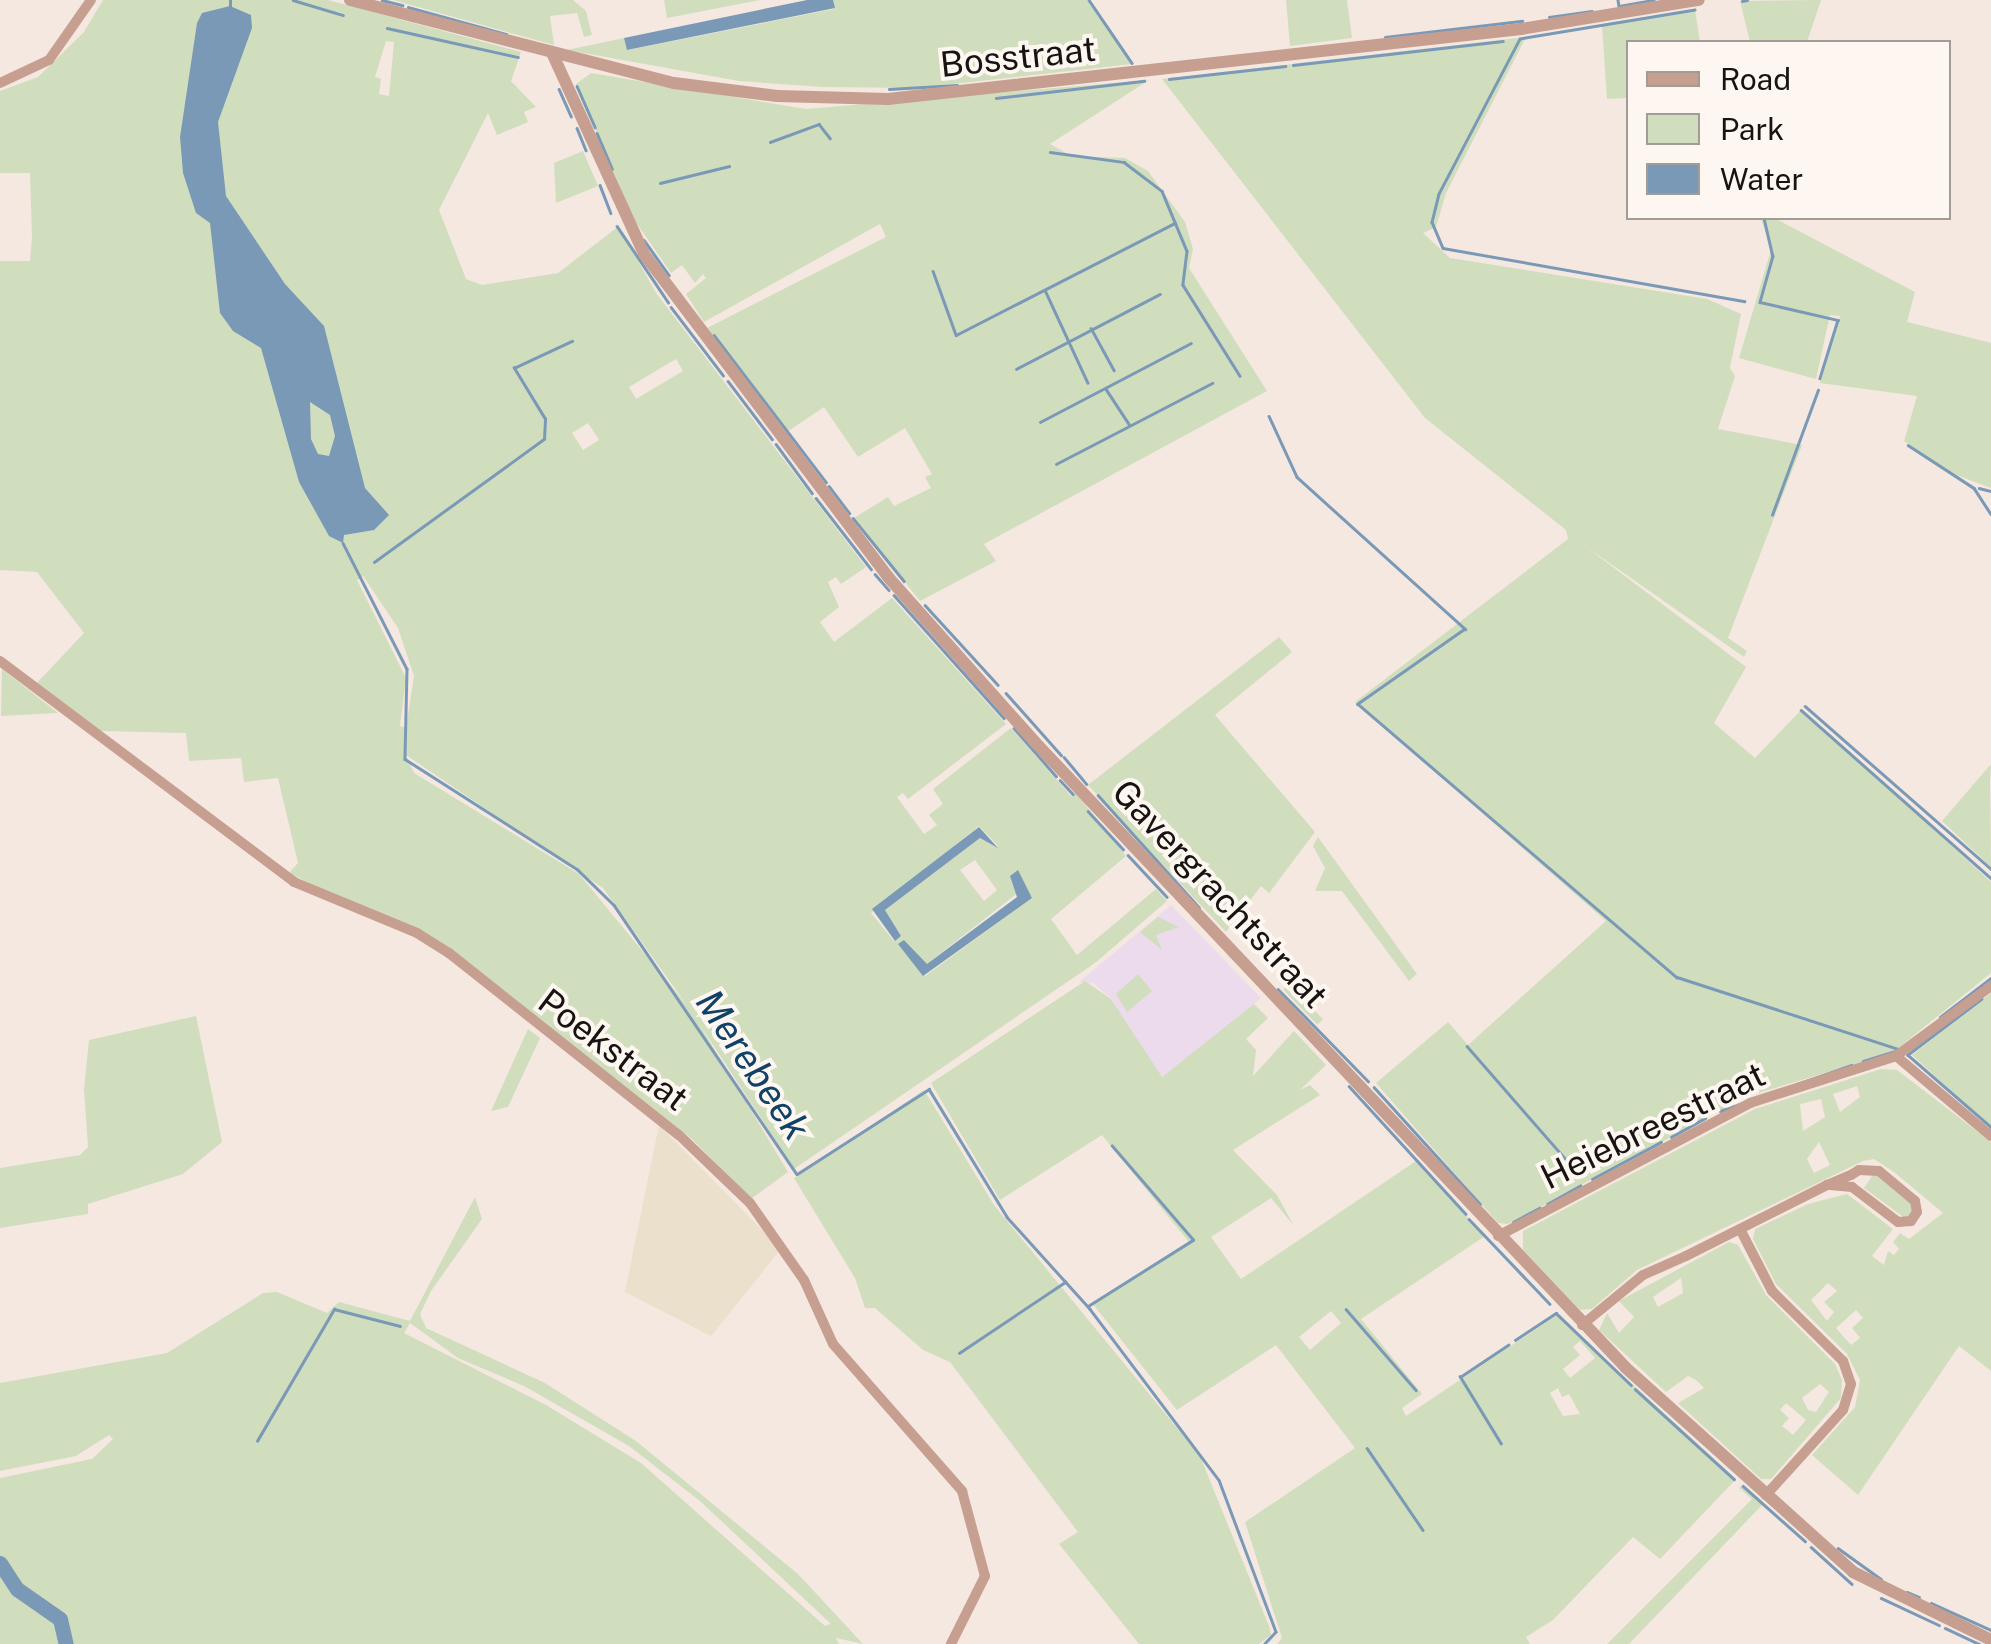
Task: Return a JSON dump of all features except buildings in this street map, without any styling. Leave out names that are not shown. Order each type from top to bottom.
[{"type":"street","points":[[0,83],[48,60],[91,0]]},
{"type":"street","name":"Bosstraat","points":[[350,0],[553,55],[707,88],[888,99],[1522,29],[1699,0]]},
{"type":"street","name":"Gavergrachtstraat","points":[[553,55],[644,254],[888,577],[1582,1325],[1766,1496],[1863,1578],[1991,1640]]},
{"type":"street","name":"Poekstraat","points":[[0,661],[294,882],[449,953],[679,1135],[750,1203],[804,1280],[833,1344],[962,1491],[986,1576],[950,1644]]},
{"type":"street","name":"Heiebreestraat","points":[[1497,1237],[1750,1103],[1896,1056],[1991,986]]},
{"type":"street","points":[[1896,1056],[1991,1136]]},
{"type":"street","points":[[1582,1325],[1643,1275],[1827,1185],[1874,1168],[1915,1201],[1917,1212],[1898,1222],[1852,1187],[1827,1185]]},
{"type":"street","points":[[1740,1229],[1772,1291],[1842,1361],[1851,1384],[1843,1410],[1766,1496]]},
{"type":"shaded area","points":[[1171,905],[1261,998],[1168,1077],[1156,1074],[1111,998],[1093,983],[1079,982]]},
{"type":"shaded area","points":[[659,1125],[781,1249],[711,1336],[625,1292]]},
{"type":"green space","points":[[103,0],[328,0],[521,52],[511,81],[536,107],[524,112],[528,122],[497,135],[488,113],[439,210],[466,279],[482,285],[558,273],[619,226],[656,293],[866,567],[841,584],[836,577],[828,582],[839,607],[820,622],[834,642],[892,598],[1006,724],[908,799],[903,793],[897,797],[924,834],[937,825],[929,815],[943,804],[933,789],[1011,728],[1071,796],[1076,793],[1126,856],[1051,919],[1077,955],[1156,889],[1167,901],[1095,963],[794,1169],[698,1022],[788,1172],[751,1199],[692,1139],[460,958],[289,873],[298,863],[278,778],[244,782],[241,758],[189,761],[186,733],[101,731],[35,685],[84,633],[37,572],[0,570],[0,261],[30,261],[32,238],[30,173],[0,173],[0,91],[38,77],[84,32]],"holes":[[[386,41],[394,42],[389,96],[379,94],[381,79],[375,77]],[[676,359],[683,371],[636,399],[629,387]],[[588,423],[599,440],[583,450],[572,433]],[[363,576],[398,628],[414,676],[406,728],[400,726],[406,678],[357,580]],[[406,755],[603,888],[686,1004],[579,874],[414,773]],[[979,826],[999,847],[980,838],[885,910],[901,936],[894,941],[871,913]],[[975,860],[997,890],[984,901],[960,870]],[[1019,892],[1033,897],[925,976],[899,945],[904,940],[927,964]]]},
{"type":"green space","points":[[393,0],[573,0],[586,11],[592,35],[584,37],[577,13],[550,16],[554,45]]},
{"type":"green space","points":[[664,0],[760,0],[667,18]]},
{"type":"green space","points":[[833,0],[1087,0],[1132,64],[917,88],[823,87],[739,81],[567,50],[624,38],[628,50],[834,9]]},
{"type":"green space","points":[[1286,0],[1347,0],[1352,38],[1290,46]]},
{"type":"green space","points":[[1821,0],[1808,40],[1750,40],[1740,1]]},
{"type":"green space","points":[[1695,10],[1700,40],[1626,40],[1626,98],[1607,99],[1602,26]]},
{"type":"green space","points":[[1526,37],[1446,193],[1436,227],[1423,233],[1450,258],[1707,299],[1741,314],[1730,368],[1735,376],[1718,429],[1802,445],[1728,638],[1747,651],[1744,657],[1585,546],[1746,667],[1714,723],[1755,758],[1802,709],[1991,882],[1991,973],[1892,1053],[1748,1096],[1508,1224],[1498,1223],[1376,1083],[1448,1022],[1468,1045],[1606,921],[1355,702],[1568,539],[1566,530],[1425,418],[1162,79]]},
{"type":"green space","points":[[591,73],[806,109],[1149,80],[1050,144],[1071,156],[1125,158],[1148,171],[1185,222],[1193,249],[1189,268],[1267,391],[984,544],[996,561],[920,601],[854,518],[888,497],[894,506],[931,488],[925,477],[932,474],[905,428],[858,457],[824,407],[787,432],[707,328],[886,237],[880,224],[704,322],[686,294],[706,278],[703,274],[695,283],[682,265],[671,273],[633,218],[576,84]]},
{"type":"green space","points":[[583,151],[598,186],[556,203],[554,163]]},
{"type":"green space","points":[[1762,220],[1778,220],[1915,292],[1907,322],[1991,343],[1991,488],[1951,473],[1904,441],[1917,396],[1820,383],[1840,316],[1830,315],[1816,379],[1739,358],[1771,250]]},
{"type":"green space","points":[[1279,637],[1292,652],[1215,715],[1315,832],[1269,893],[1261,886],[1226,932],[1088,785]]},
{"type":"green space","points":[[2,669],[58,713],[1,716]]},
{"type":"green space","points":[[1991,764],[1990,782],[1991,867],[1942,821]]},
{"type":"green space","points":[[1318,837],[1417,974],[1409,981],[1342,891],[1315,891],[1325,868],[1313,846]]},
{"type":"green space","points":[[1158,917],[1179,927],[1156,935],[1162,950],[1140,932]]},
{"type":"green space","points":[[1138,974],[1152,991],[1127,1012],[1116,994]]},
{"type":"green space","points":[[1085,981],[1111,999],[1162,1077],[1254,1004],[1268,1018],[1246,1039],[1256,1050],[1253,1076],[1294,1031],[1326,1065],[1300,1090],[1310,1085],[1320,1095],[1233,1150],[1277,1195],[1294,1226],[1271,1198],[1211,1237],[1241,1279],[1416,1161],[1485,1236],[1361,1319],[1422,1394],[1402,1408],[1406,1416],[1557,1315],[1736,1479],[1660,1559],[1633,1537],[1553,1620],[1526,1637],[1530,1644],[1277,1644],[1282,1638],[1245,1522],[1355,1448],[1276,1345],[1177,1410],[1092,1303],[1189,1242],[1102,1135],[1000,1200],[931,1083]],"holes":[[[1331,1311],[1341,1323],[1310,1350],[1299,1337]],[[1580,1341],[1595,1358],[1570,1378],[1563,1369],[1580,1355],[1573,1347]],[[1558,1388],[1562,1397],[1569,1394],[1580,1414],[1563,1416],[1550,1393]]]},
{"type":"green space","points":[[1289,984],[1323,1019],[1317,1025],[1283,990]]},
{"type":"green space","points":[[1991,993],[1991,1128],[1912,1055]]},
{"type":"green space","points":[[196,1016],[222,1142],[183,1174],[88,1204],[88,1214],[0,1228],[0,1168],[80,1155],[88,1147],[84,1089],[89,1040]]},
{"type":"green space","points":[[528,1029],[540,1038],[508,1107],[491,1111]]},
{"type":"green space","points":[[1881,1069],[1897,1070],[1991,1142],[1991,1371],[1959,1346],[1858,1495],[1812,1455],[1855,1407],[1860,1380],[1847,1354],[1776,1284],[1753,1239],[1755,1229],[1808,1204],[1847,1194],[1893,1229],[1872,1256],[1884,1265],[1888,1251],[1894,1255],[1899,1249],[1893,1242],[1900,1233],[1909,1239],[1943,1213],[1894,1172],[1874,1159],[1863,1161],[1637,1270],[1592,1309],[1580,1310],[1523,1250],[1523,1231],[1755,1109]],"holes":[[[1857,1086],[1860,1097],[1840,1112],[1833,1094]],[[1821,1099],[1825,1117],[1803,1131],[1800,1104]],[[1819,1142],[1830,1165],[1814,1173],[1807,1159]],[[1828,1283],[1837,1291],[1824,1302],[1834,1312],[1827,1321],[1811,1300]],[[1856,1310],[1863,1318],[1852,1328],[1860,1338],[1851,1345],[1836,1328]]]},
{"type":"green space","points":[[924,1090],[994,1205],[1200,1456],[1269,1626],[1271,1635],[1259,1644],[1139,1644],[1059,1544],[1078,1532],[950,1362],[923,1350],[875,1308],[865,1308],[855,1278],[794,1178]]},
{"type":"green space","points":[[1874,1173],[1909,1200],[1914,1209],[1906,1219],[1864,1188]]},
{"type":"green space","points":[[475,1197],[482,1219],[431,1291],[420,1314],[426,1328],[545,1383],[636,1441],[798,1574],[863,1644],[836,1638],[839,1644],[68,1644],[61,1614],[19,1587],[0,1557],[0,1478],[92,1459],[113,1439],[109,1435],[76,1456],[0,1471],[0,1383],[167,1353],[263,1293],[277,1292],[327,1313],[339,1302],[410,1321]],"holes":[[[410,1323],[458,1358],[524,1386],[629,1446],[700,1501],[831,1624],[825,1626],[641,1463],[546,1405],[404,1333]]]},
{"type":"green space","points":[[1729,1242],[1738,1245],[1766,1295],[1835,1364],[1842,1380],[1841,1398],[1771,1479],[1761,1479],[1678,1403],[1704,1388],[1696,1380],[1688,1376],[1666,1392],[1599,1330],[1607,1313],[1619,1333],[1634,1317],[1619,1301]],"holes":[[[1681,1278],[1683,1293],[1658,1307],[1653,1297]],[[1820,1384],[1829,1392],[1816,1412],[1808,1410],[1802,1398]],[[1786,1403],[1806,1420],[1793,1435],[1782,1426],[1789,1418],[1780,1410]]]},
{"type":"green space","points":[[1743,1484],[1764,1503],[1629,1644],[1607,1644],[1752,1499],[1739,1488]]},
{"type":"green space","points":[[0,1568],[16,1592],[51,1614],[62,1644],[0,1644]]},
{"type":"water","points":[[807,0],[833,0],[835,8],[627,50],[624,38]]},
{"type":"water","points":[[230,6],[251,15],[252,28],[218,122],[226,196],[285,284],[324,326],[365,488],[389,515],[374,530],[344,535],[343,543],[329,536],[299,482],[261,348],[233,331],[220,313],[210,223],[196,213],[183,173],[180,137],[197,23],[202,13]],"holes":[[[310,402],[330,415],[335,436],[329,456],[318,454],[311,439]]]},
{"type":"water","points":[[979,827],[998,848],[980,838],[885,910],[901,936],[895,941],[872,909]]},
{"type":"water","points":[[1018,870],[1032,898],[923,976],[898,944],[904,940],[927,964],[1017,897],[1010,876]]},
{"type":"waterway","points":[[230,0],[230,6]]},
{"type":"waterway","points":[[293,0],[343,15]]},
{"type":"waterway","points":[[382,0],[402,5]]},
{"type":"waterway","points":[[1089,0],[1132,63]]},
{"type":"waterway","points":[[1618,0],[1619,6],[1653,0]]},
{"type":"waterway","points":[[1742,1],[1747,0]]},
{"type":"waterway","points":[[408,7],[506,34]]},
{"type":"waterway","points":[[1695,10],[1520,39],[1439,194],[1432,222],[1443,248],[1744,301]]},
{"type":"waterway","points":[[1549,17],[1592,11]]},
{"type":"waterway","points":[[1385,37],[1522,21]]},
{"type":"waterway","points":[[387,28],[518,57]]},
{"type":"waterway","points":[[1293,65],[1503,41]]},
{"type":"waterway","points":[[1169,79],[1285,66]]},
{"type":"waterway","points":[[996,98],[1144,81]]},
{"type":"waterway","points":[[889,89],[957,85]]},
{"type":"waterway","points":[[577,86],[595,127]]},
{"type":"waterway","points":[[559,89],[571,116]]},
{"type":"waterway","points":[[770,142],[819,124],[830,138]]},
{"type":"waterway","points":[[577,128],[586,150]]},
{"type":"waterway","points":[[597,133],[612,169]]},
{"type":"waterway","points":[[1050,152],[1124,162],[1162,191],[1187,251],[1183,285],[1240,376]]},
{"type":"waterway","points":[[660,183],[729,166]]},
{"type":"waterway","points":[[600,185],[611,213]]},
{"type":"waterway","points":[[1764,220],[1773,256],[1760,302],[1838,320],[1820,378]]},
{"type":"waterway","points":[[933,271],[956,335],[1175,223]]},
{"type":"waterway","points":[[617,226],[668,302]]},
{"type":"waterway","points":[[644,240],[669,275]]},
{"type":"waterway","points":[[1045,290],[1088,383]]},
{"type":"waterway","points":[[1016,369],[1160,294]]},
{"type":"waterway","points":[[671,307],[723,375]]},
{"type":"waterway","points":[[1091,328],[1114,370]]},
{"type":"waterway","points":[[714,335],[826,482]]},
{"type":"waterway","points":[[374,562],[544,439],[545,419],[514,368],[572,341]]},
{"type":"waterway","points":[[1040,422],[1191,343]]},
{"type":"waterway","points":[[728,381],[772,439]]},
{"type":"waterway","points":[[1056,464],[1212,383]]},
{"type":"waterway","points":[[1106,389],[1129,424]]},
{"type":"waterway","points":[[1772,515],[1818,390]]},
{"type":"waterway","points":[[1269,416],[1297,477],[1465,629],[1358,704],[1677,977],[1898,1049]]},
{"type":"waterway","points":[[776,444],[812,493]]},
{"type":"waterway","points":[[1908,445],[1974,488],[1991,514]]},
{"type":"waterway","points":[[829,486],[849,513]]},
{"type":"waterway","points":[[1979,488],[1991,491]]},
{"type":"waterway","points":[[816,498],[871,569]]},
{"type":"waterway","points":[[853,518],[904,581]]},
{"type":"waterway","name":"Merebeek","points":[[343,543],[407,669],[405,759],[577,869],[614,905],[797,1174],[929,1089],[1007,1217],[1090,1309],[1219,1480],[1276,1632],[1265,1644]]},
{"type":"waterway","points":[[875,574],[889,590]]},
{"type":"waterway","points":[[894,595],[1004,718]]},
{"type":"waterway","points":[[925,605],[998,685]]},
{"type":"waterway","points":[[1006,693],[1061,755]]},
{"type":"waterway","points":[[1805,706],[1991,869]]},
{"type":"waterway","points":[[1801,710],[1991,878]]},
{"type":"waterway","points":[[1014,728],[1056,776]]},
{"type":"waterway","points":[[1064,757],[1087,784]]},
{"type":"waterway","points":[[1060,780],[1073,794]]},
{"type":"waterway","points":[[1098,795],[1199,907]]},
{"type":"waterway","points":[[1088,811],[1123,849]]},
{"type":"waterway","points":[[1128,855],[1167,897]]},
{"type":"waterway","points":[[1940,1017],[1991,978]]},
{"type":"waterway","points":[[1278,989],[1368,1081]]},
{"type":"waterway","points":[[1982,999],[1908,1055],[1991,1127]]},
{"type":"waterway","points":[[1467,1046],[1576,1171]]},
{"type":"waterway","points":[[1863,1061],[1898,1050]]},
{"type":"waterway","points":[[1720,1111],[1851,1065]]},
{"type":"waterway","points":[[1349,1086],[1466,1214]]},
{"type":"waterway","points":[[1374,1087],[1480,1204]]},
{"type":"waterway","points":[[1671,1137],[1705,1118]]},
{"type":"waterway","points":[[1592,1179],[1661,1142]]},
{"type":"waterway","points":[[1088,1306],[1193,1240],[1112,1146]]},
{"type":"waterway","points":[[1547,1204],[1580,1186]]},
{"type":"waterway","points":[[1513,1222],[1539,1208]]},
{"type":"waterway","points":[[1469,1219],[1550,1304]]},
{"type":"waterway","points":[[959,1353],[1065,1282]]},
{"type":"waterway","points":[[257,1441],[334,1309],[400,1326]]},
{"type":"waterway","points":[[1346,1309],[1416,1390]]},
{"type":"waterway","points":[[1515,1340],[1556,1313],[1631,1385]]},
{"type":"waterway","points":[[1501,1444],[1460,1377],[1508,1345]]},
{"type":"waterway","points":[[1635,1389],[1734,1479]]},
{"type":"waterway","points":[[1367,1448],[1423,1530]]},
{"type":"waterway","points":[[1743,1486],[1805,1541]]},
{"type":"waterway","points":[[1811,1547],[1852,1584]]},
{"type":"waterway","points":[[1838,1548],[1881,1579]]},
{"type":"waterway","points":[[0,1563],[17,1589],[60,1619],[66,1644]]},
{"type":"waterway","points":[[1907,1592],[1919,1597]]},
{"type":"waterway","points":[[1881,1598],[1939,1625]]},
{"type":"waterway","points":[[1931,1603],[1991,1630]]},
{"type":"waterway","points":[[1945,1628],[1979,1644]]}]
